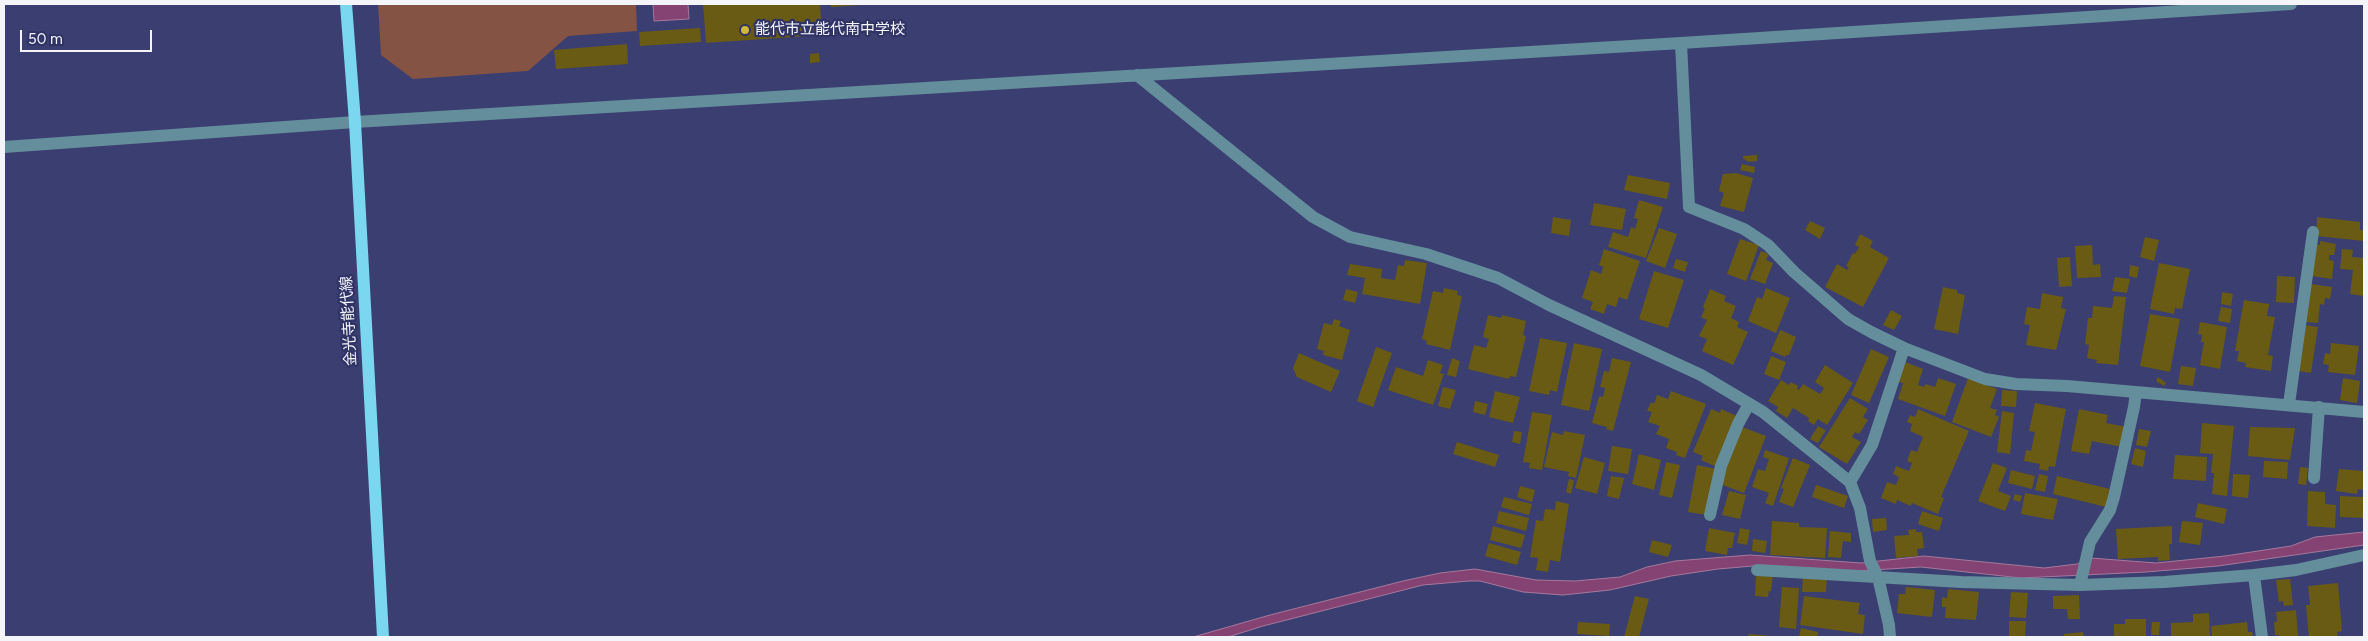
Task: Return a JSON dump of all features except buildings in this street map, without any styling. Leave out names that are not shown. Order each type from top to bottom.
[{"type":"main road","name":"金光寺能代線","points":[[346,4],[355,122],[384,637]]},
{"type":"street","points":[[4,147],[355,122],[1680,43],[2292,4]]},
{"type":"street","points":[[1680,43],[1689,207],[1744,229],[1768,245],[1794,272],[1848,319],[1904,348],[1985,378],[2016,384],[2289,404],[2364,412]]},
{"type":"street","points":[[1137,74],[1313,217],[1350,237],[1426,254],[1498,278],[1549,305],[1701,375],[1763,412],[1807,450],[1850,482],[1860,508],[1870,561],[1878,577],[1890,637]]},
{"type":"street","points":[[2289,404],[2313,232]]},
{"type":"street","points":[[1850,482],[1872,445],[1904,348]]},
{"type":"street","points":[[2080,585],[2090,542],[2110,510],[2114,497],[2136,392]]},
{"type":"street","points":[[1710,515],[1721,466],[1738,424],[1749,404]]},
{"type":"street","points":[[2314,478],[2319,407]]},
{"type":"street","points":[[1757,570],[2033,585],[2080,585],[2164,582],[2254,575],[2296,570],[2364,555]]},
{"type":"street","points":[[2254,575],[2262,637]]},
{"type":"shaded area","points":[[378,4],[636,4],[637,31],[568,36],[528,71],[413,79],[381,55]]},
{"type":"shaded area","points":[[653,4],[688,4],[689,19],[654,21]]},
{"type":"shaded area","points":[[2364,532],[2364,545],[2218,566],[2146,572],[2021,578],[1921,567],[1856,571],[1753,566],[1671,576],[1610,590],[1563,595],[1523,592],[1480,581],[1423,585],[1263,626],[1228,637],[1193,637],[1403,581],[1440,573],[1475,569],[1536,580],[1575,581],[1620,577],[1647,567],[1675,561],[1750,555],[1861,563],[1924,556],[2044,568],[2077,564],[2091,558],[2156,563],[2225,556],[2291,546],[2315,537]]},
{"type":"place","name":"能代市立能代南中学校","points":[[745,30]]}]
